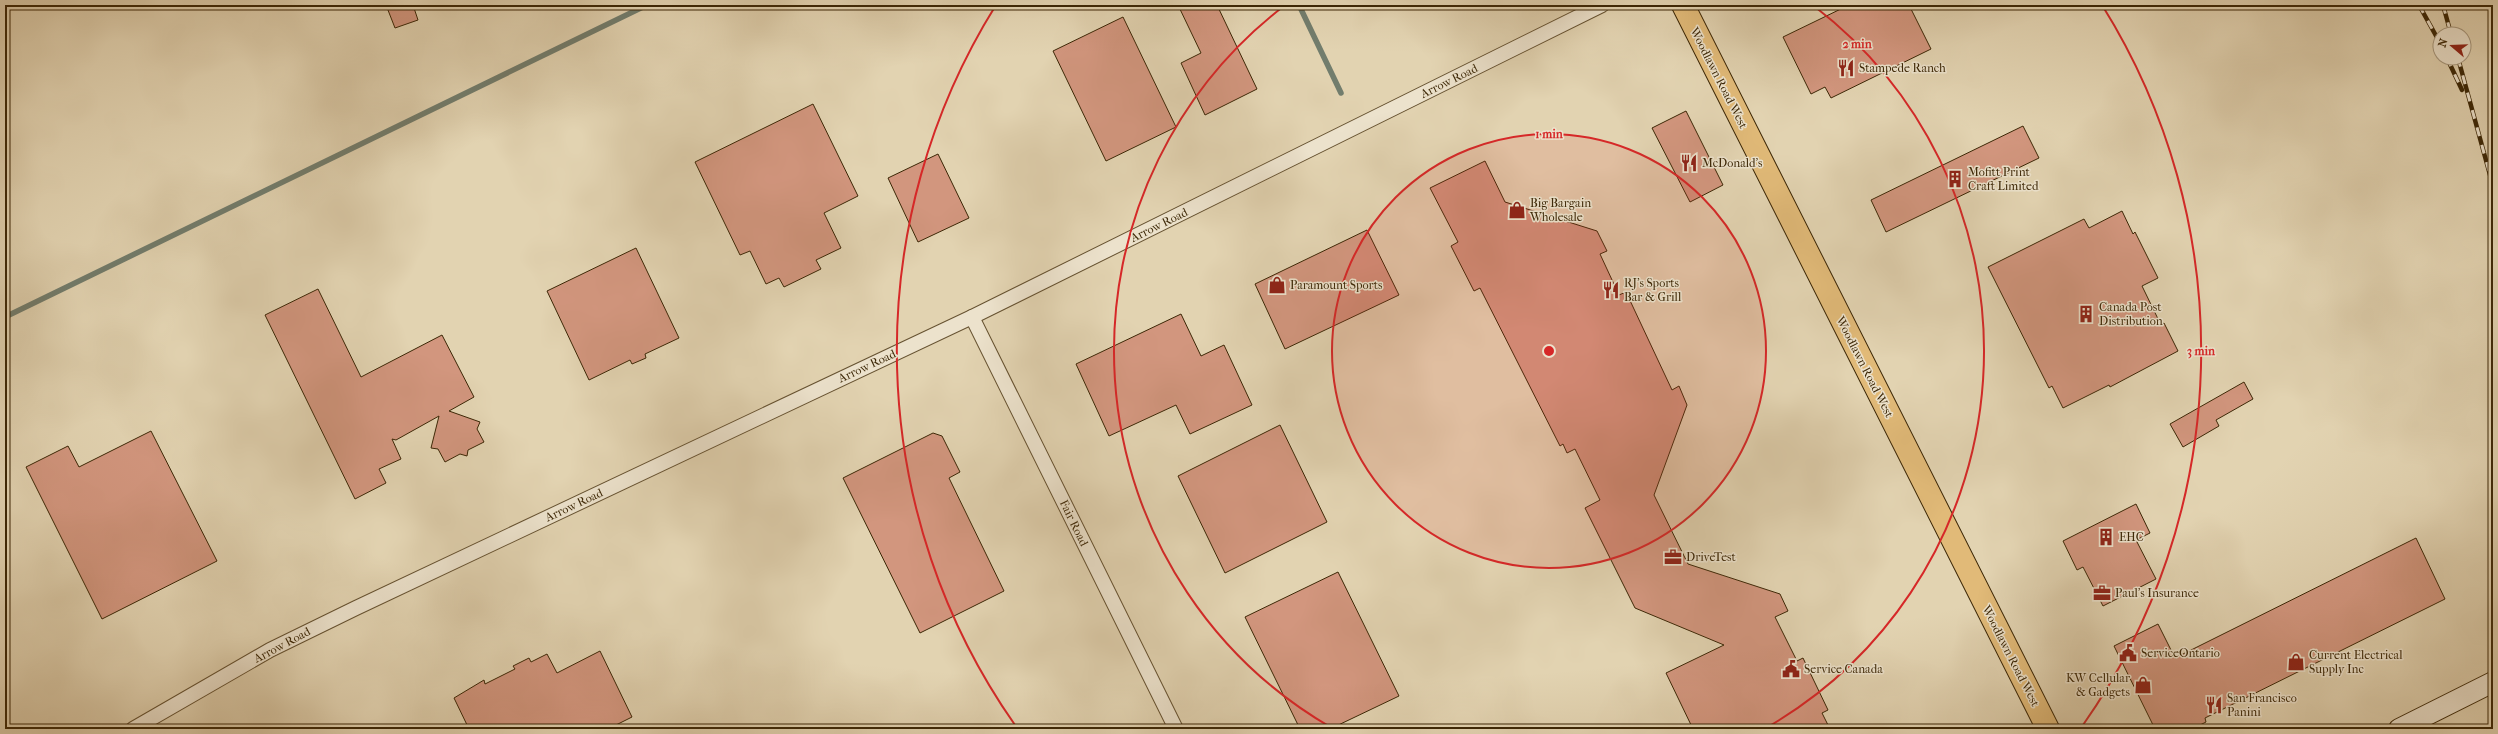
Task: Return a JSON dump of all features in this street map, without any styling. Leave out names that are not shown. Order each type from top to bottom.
[{"type":"main road","name":"Woodlawn Road West","points":[[1683,5],[2048,729]]},
{"type":"main road","points":[[2399,729],[2493,682]]},
{"type":"street","name":"Arrow Road","points":[[133,729],[270,650],[972,317],[1602,5]]},
{"type":"street","name":"Fair Road","points":[[972,317],[1176,729]]},
{"type":"building","points":[[386,5],[413,5],[418,20],[395,28]]},
{"type":"building","points":[[1178,5],[1217,5],[1257,89],[1205,115],[1181,63],[1201,53]]},
{"type":"building","name":"Stampede Ranch","points":[[1849,5],[1909,5],[1931,49],[1831,98],[1825,87],[1811,94],[1783,37]]},
{"type":"building","points":[[1123,17],[1176,127],[1106,161],[1053,51]]},
{"type":"building","points":[[813,104],[858,196],[824,213],[841,248],[816,260],[821,269],[784,287],[779,278],[766,284],[750,251],[740,255],[695,162]]},
{"type":"building","points":[[1686,111],[1723,185],[1690,202],[1652,128]]},
{"type":"building","name":"Mofitt Print Craft Limited","points":[[2023,126],[2039,158],[1886,232],[1871,200]]},
{"type":"building","points":[[938,154],[969,218],[918,242],[888,178]]},
{"type":"building","points":[[1485,161],[1505,202],[1597,231],[1607,251],[1600,254],[1619,295],[1626,292],[1672,390],[1679,386],[1687,405],[1654,495],[1688,564],[1780,594],[1788,611],[1775,617],[1797,661],[1803,658],[1828,710],[1822,713],[1830,729],[1693,729],[1666,673],[1724,645],[1635,608],[1585,508],[1600,500],[1575,449],[1567,453],[1563,444],[1560,446],[1480,288],[1474,291],[1451,246],[1458,242],[1430,188]]},
{"type":"building","name":"Canada Post Distribution","points":[[2122,211],[2133,234],[2135,232],[2158,278],[2142,286],[2161,325],[2164,323],[2178,351],[2110,387],[2109,385],[2063,408],[2052,386],[2049,388],[1988,267],[2084,219],[2089,228]]},
{"type":"building","points":[[1367,230],[1399,295],[1285,349],[1255,284]]},
{"type":"building","points":[[636,248],[679,338],[645,354],[646,358],[632,364],[630,360],[589,380],[547,291]]},
{"type":"building","points":[[318,289],[361,377],[442,335],[474,397],[449,411],[480,422],[477,429],[484,442],[468,450],[467,456],[460,454],[445,462],[438,449],[431,448],[439,416],[396,440],[392,439],[401,459],[379,469],[386,483],[355,499],[265,315]]},
{"type":"building","points":[[1181,314],[1201,356],[1224,345],[1252,405],[1190,434],[1176,405],[1109,436],[1076,364]]},
{"type":"building","points":[[2244,382],[2253,399],[2216,420],[2219,426],[2183,447],[2170,424]]},
{"type":"building","points":[[1280,425],[1327,522],[1225,573],[1178,476]]},
{"type":"building","points":[[151,431],[217,561],[102,619],[26,467],[68,446],[79,467]]},
{"type":"building","points":[[933,433],[942,436],[960,472],[949,478],[1004,591],[920,633],[843,478]]},
{"type":"building","points":[[2136,504],[2150,533],[2136,540],[2156,579],[2103,606],[2083,567],[2077,570],[2063,541]]},
{"type":"building","points":[[2416,538],[2445,599],[2205,718],[2206,722],[2192,729],[2155,729],[2114,646],[2158,624],[2175,658]]},
{"type":"building","points":[[1338,572],[1399,696],[1330,729],[1300,729],[1245,617]]},
{"type":"building","points":[[600,651],[632,717],[608,729],[469,729],[454,698],[484,680],[485,684],[515,669],[513,666],[529,658],[531,662],[547,654],[557,673]]},
{"type":"waterway","points":[[5,317],[647,5]]},
{"type":"waterway","points":[[1299,5],[1341,93]]},
{"type":"railway","points":[[2419,5],[2432,29]]},
{"type":"railway","points":[[2443,5],[2449,26]]},
{"type":"railway","points":[[2451,66],[2462,90]]},
{"type":"railway","points":[[2460,66],[2493,186]]},
{"type":"place","name":"Stampede Ranch","points":[[1846,68]]},
{"type":"place","name":"McDonald's","points":[[1689,163]]},
{"type":"place","name":"Mofitt Print Craft Limited","points":[[1955,179]]},
{"type":"place","name":"Big Bargain Wholesale","points":[[1517,210]]},
{"type":"place","name":"Paramount Sports","points":[[1277,285]]},
{"type":"place","name":"RJ’s Sports Bar & Grill","points":[[1611,290]]},
{"type":"place","name":"Canada Post Distribution","points":[[2086,314]]},
{"type":"place","name":"EHC","points":[[2106,537]]},
{"type":"place","name":"DriveTest","points":[[1673,557]]},
{"type":"place","name":"Paul's Insurance","points":[[2102,593]]},
{"type":"place","name":"ServiceOntario","points":[[2128,653]]},
{"type":"place","name":"Current Electrical Supply Inc","points":[[2296,662]]},
{"type":"place","name":"Service Canada","points":[[1791,669]]},
{"type":"place","name":"KW Cellular & Gadgets","points":[[2143,685]]},
{"type":"place","name":"San Francisco Panini","points":[[2214,705]]}]
